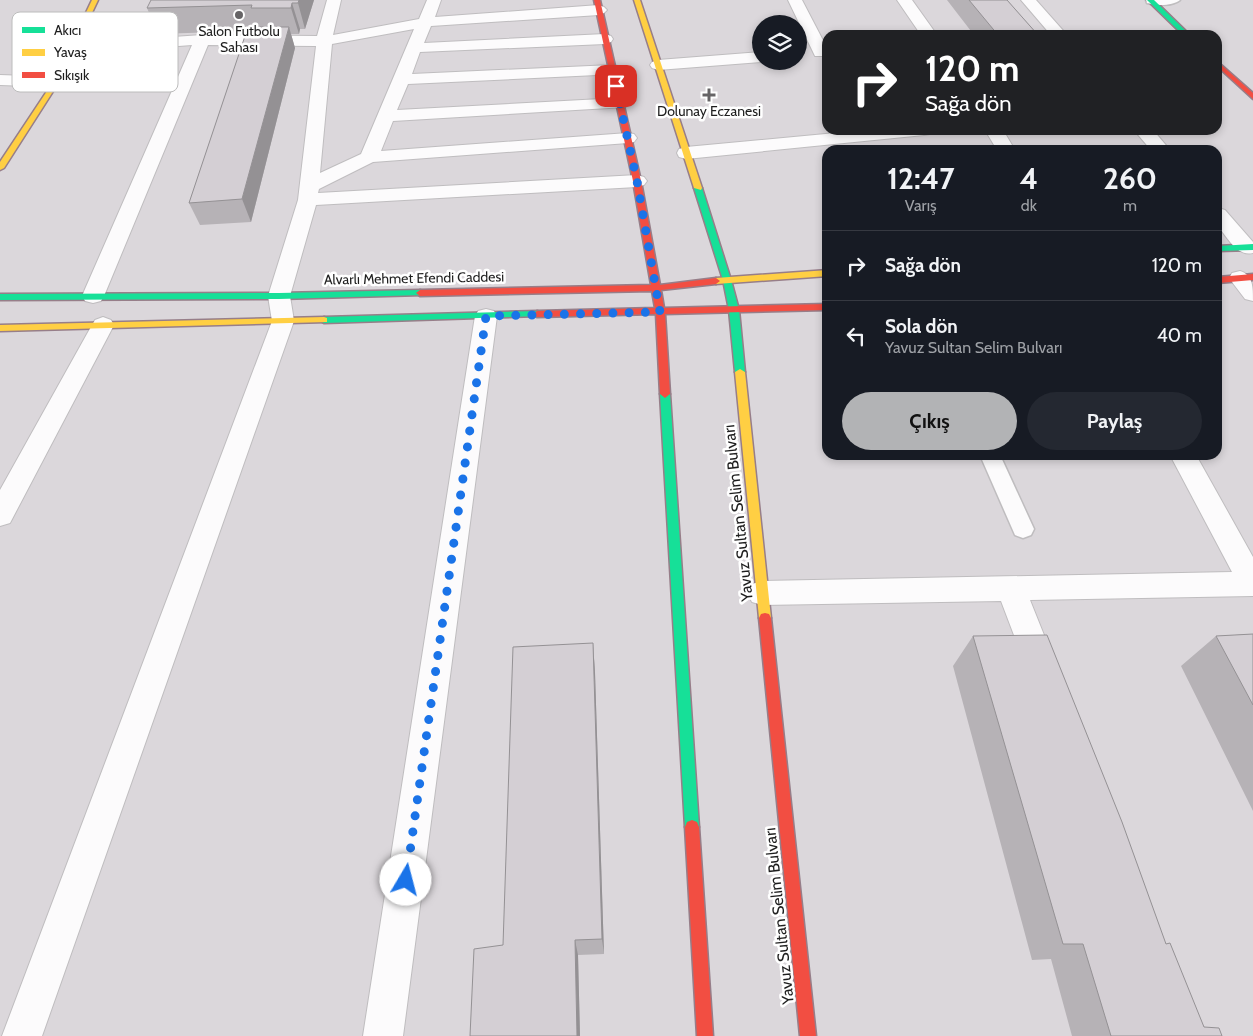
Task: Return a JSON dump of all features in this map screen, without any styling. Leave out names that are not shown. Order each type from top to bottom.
[{"type":"main road","points":[[89,12],[95,0]]},
{"type":"main road","name":"Yavuz Sultan Selim Bulvarı","points":[[637,0],[727,280],[734,310],[808,1036]]},
{"type":"main road","points":[[1150,1],[1182,30]]},
{"type":"main road","points":[[598,5],[637,181],[660,312],[704,1036]]},
{"type":"main road","points":[[1222,68],[1253,97]]},
{"type":"main road","points":[[0,168],[49,92]]},
{"type":"main road","points":[[1222,249],[1250,248]]},
{"type":"main road","name":"Alvarlı Mehmet Efendi Caddesi","points":[[0,297],[93,296],[281,308],[656,288],[822,272]]},
{"type":"main road","points":[[1222,280],[1249,283]]},
{"type":"main road","points":[[0,328],[103,325],[281,308],[486,316],[822,307]]},
{"type":"street","points":[[22,1036],[281,308],[308,193],[324,41],[334,0]]},
{"type":"street","points":[[370,157],[434,0]]},
{"type":"street","points":[[795,0],[818,53]]},
{"type":"street","points":[[904,0],[925,30]]},
{"type":"street","points":[[1028,0],[1055,30]]},
{"type":"street","points":[[178,42],[202,40],[324,41],[425,22],[598,5]]},
{"type":"street","points":[[414,48],[605,39]]},
{"type":"street","points":[[93,296],[202,40]]},
{"type":"street","points":[[658,65],[752,59]]},
{"type":"street","points":[[401,79],[612,70]]},
{"type":"street","points":[[386,116],[620,103]]},
{"type":"street","points":[[686,153],[872,135]]},
{"type":"street","points":[[1148,135],[1156,145]]},
{"type":"street","points":[[308,193],[370,157],[628,138]]},
{"type":"street","points":[[308,193],[637,181]]},
{"type":"street","points":[[1222,218],[1250,248]]},
{"type":"street","points":[[383,1036],[486,316]]},
{"type":"street","points":[[0,515],[103,325]]},
{"type":"street","points":[[762,593],[1253,584],[1186,460]]},
{"type":"street","points":[[1011,588],[1054,700]]},
{"type":"lane","points":[[1150,1],[1174,0]]},
{"type":"lane","points":[[992,460],[1023,529]]},
{"type":"shaded area","points":[[0,0],[1253,0],[1253,1036],[0,1036]]},
{"type":"building","points":[[151,0],[299,0],[298,3],[292,3],[291,8],[251,8],[252,5],[147,8]]},
{"type":"building","points":[[969,0],[1007,0],[1034,30],[994,30]]},
{"type":"building","points":[[248,27],[289,27],[242,199],[189,203]]},
{"type":"building","points":[[1253,634],[1253,705],[1216,636]]},
{"type":"building","points":[[1047,635],[1122,822],[1166,944],[1170,943],[1204,1027],[1219,1028],[1222,1036],[1111,1036],[1083,944],[1063,944],[973,636]]},
{"type":"building","points":[[593,643],[602,939],[575,940],[577,1036],[470,1036],[474,949],[503,945],[513,647]]},
{"type":"traffic: fast","points":[[1150,0],[1182,30]]},
{"type":"traffic: fast","points":[[698,188],[727,280],[734,310],[740,372]]},
{"type":"traffic: fast","points":[[1222,249],[1253,247]]},
{"type":"traffic: fast","points":[[0,297],[279,296],[420,293]]},
{"type":"traffic: fast","points":[[324,320],[537,314]]},
{"type":"traffic: fast","points":[[665,394],[692,827]]},
{"type":"traffic: slow","points":[[89,12],[95,0]]},
{"type":"traffic: slow","points":[[637,0],[698,188]]},
{"type":"traffic: slow","points":[[0,168],[49,92]]},
{"type":"traffic: slow","points":[[716,281],[822,273]]},
{"type":"traffic: slow","points":[[0,328],[324,320]]},
{"type":"traffic: slow","points":[[740,372],[765,618]]},
{"type":"traffic: jam","points":[[597,0],[637,181],[660,312],[665,394]]},
{"type":"traffic: jam","points":[[1222,68],[1253,97]]},
{"type":"traffic: jam","points":[[1222,280],[1253,277]]},
{"type":"traffic: jam","points":[[420,293],[656,288],[716,281]]},
{"type":"traffic: jam","points":[[537,314],[822,307]]},
{"type":"traffic: jam","points":[[765,618],[808,1036]]},
{"type":"traffic: jam","points":[[692,827],[705,1036]]},
{"type":"place","name":"Salon Futbolu Sahası","points":[[239,15]]},
{"type":"place","name":"Dolunay Eczanesi","points":[[709,95]]},
{"type":"route","points":[[406,880],[486,316],[660,312],[637,181],[616,86]]}]
